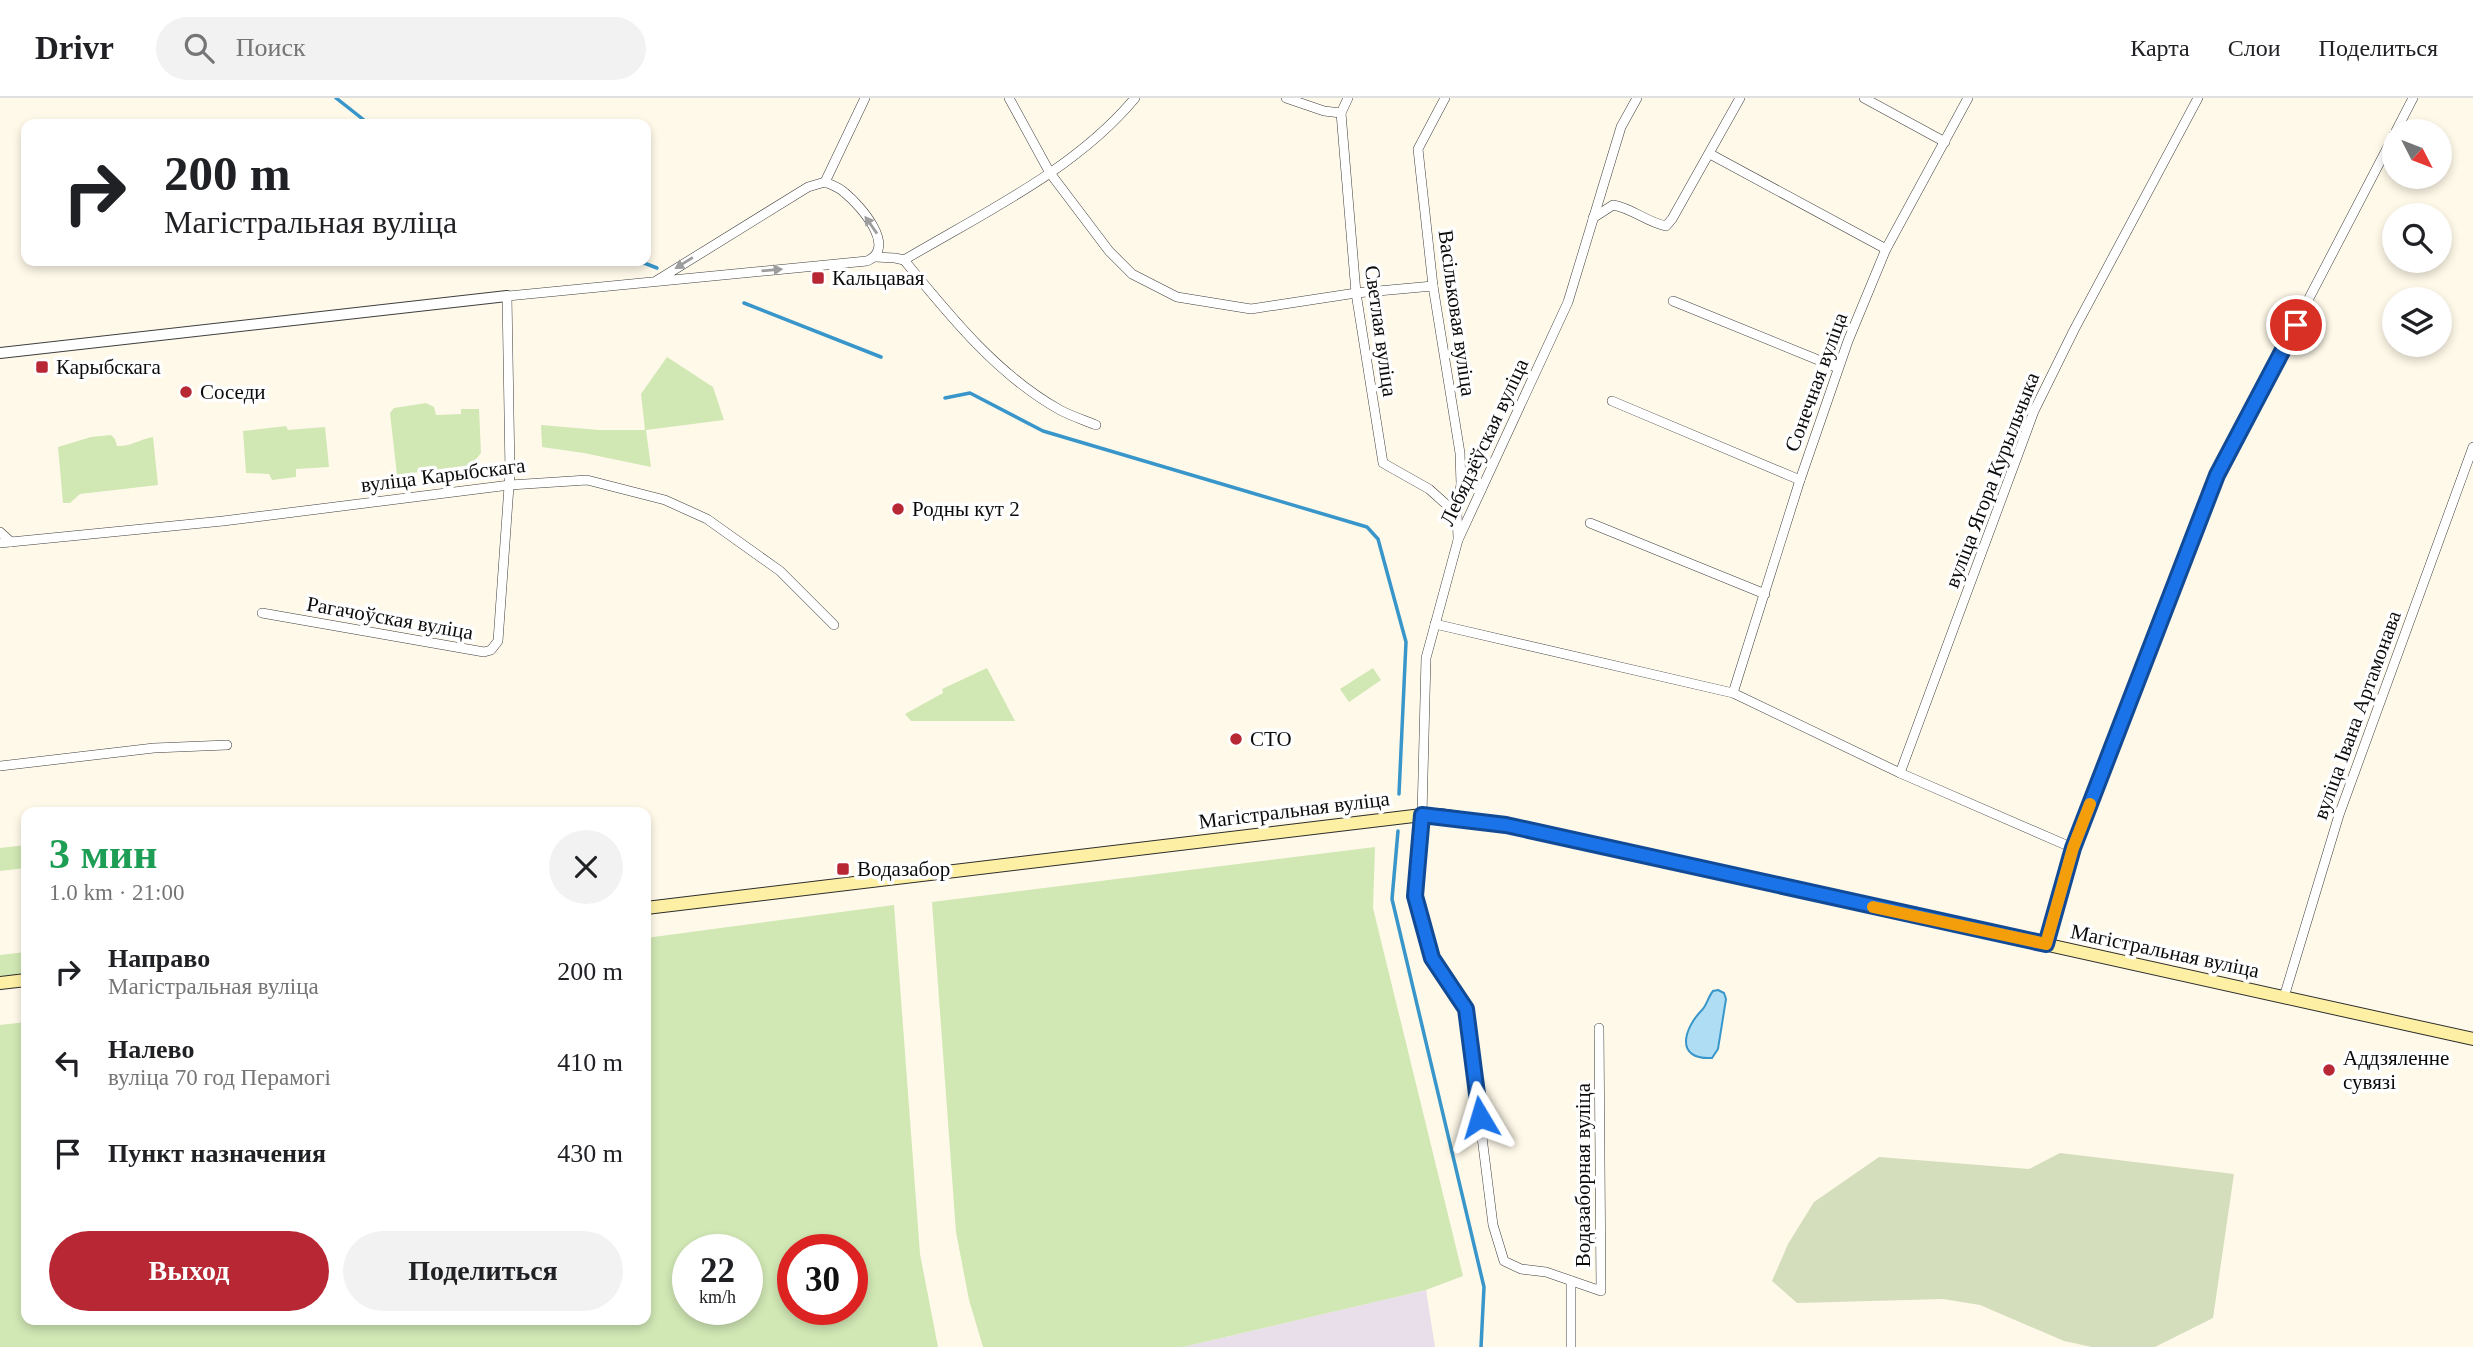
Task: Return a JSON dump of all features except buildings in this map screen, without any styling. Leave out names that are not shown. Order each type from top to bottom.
[{"type":"main road","name":"Магістральная вуліца","points":[[651,907],[1422,815],[1506,825],[2473,1039]]},
{"type":"main road","points":[[0,983],[21,981]]},
{"type":"street","points":[[825,182],[865,98]]},
{"type":"street","points":[[1009,98],[1050,173],[1109,251],[1132,274],[1177,298],[1251,309],[1356,293],[1433,286]]},
{"type":"street","points":[[904,260],[1050,173],[1105,131],[1135,98]]},
{"type":"street","points":[[1286,98],[1324,111],[1341,113]]},
{"type":"street","name":"Светлая вуліца","points":[[1348,98],[1341,113],[1356,293],[1383,463],[1429,489],[1457,514]]},
{"type":"street","name":"Васільковая вуліца","points":[[1445,98],[1418,149],[1433,286],[1460,453],[1458,540]]},
{"type":"street","name":"Лебядзёўская вуліца","points":[[1422,815],[1426,658],[1458,540],[1568,302],[1621,127],[1636,98]]},
{"type":"street","points":[[1592,219],[1613,205],[1626,207],[1665,226],[1672,219],[1740,98]]},
{"type":"street","points":[[1864,98],[1944,142]]},
{"type":"street","name":"Сонечная вуліца","points":[[1733,693],[1838,368],[1886,249],[1968,98]]},
{"type":"street","name":"вуліца Ягора Курыльчыка","points":[[1899,773],[2034,411],[2074,330],[2198,98]]},
{"type":"street","points":[[2402,119],[2413,98]]},
{"type":"street","points":[[1710,154],[1886,249]]},
{"type":"street","points":[[2046,944],[2073,848],[2217,475],[2382,158]]},
{"type":"street","points":[[656,281],[808,187],[825,182],[847,194],[873,226],[878,235],[879,247],[874,257]]},
{"type":"street","points":[[0,353],[507,296],[867,261],[874,257],[895,258],[904,260],[970,339],[1019,381],[1061,411],[1096,425]]},
{"type":"street","name":"Рагачоўская вуліца","points":[[262,614],[484,652],[491,650],[498,641],[510,485],[507,296]]},
{"type":"street","points":[[1673,301],[1838,368]]},
{"type":"street","points":[[1612,401],[1800,480]]},
{"type":"street","name":"вуліца Івана Артамонава","points":[[2284,997],[2339,815],[2473,447]]},
{"type":"street","name":"вуліца Карыбскага","points":[[0,543],[223,521],[510,485],[587,480],[640,492],[680,505],[737,538],[769,562],[834,625]]},
{"type":"street","points":[[1461,484],[1481,490]]},
{"type":"street","points":[[1590,523],[1765,594]]},
{"type":"street","points":[[0,532],[11,542]]},
{"type":"street","points":[[1435,624],[1733,693],[1899,773],[2073,848]]},
{"type":"street","points":[[0,766],[154,748],[227,745]]},
{"type":"street","name":"Водазаборная вуліца","points":[[1422,815],[1415,896],[1432,958],[1466,1009],[1493,1225],[1504,1261],[1521,1269],[1546,1272],[1601,1290],[1599,1028]]},
{"type":"street","name":"Водазаборная вуліца","points":[[1571,1281],[1571,1347]]},
{"type":"shaded area","points":[[1426,1290],[1435,1347],[1183,1347]]},
{"type":"green space","points":[[667,357],[713,387],[724,420],[646,430],[651,467],[542,447],[541,425],[599,430],[645,430],[641,394]]},
{"type":"green space","points":[[426,403],[434,407],[436,415],[461,414],[461,409],[479,409],[481,453],[471,465],[397,475],[390,413],[394,408]]},
{"type":"green space","points":[[286,426],[288,430],[325,427],[329,467],[296,469],[296,477],[272,480],[269,474],[246,473],[243,431]]},
{"type":"green space","points":[[111,435],[117,446],[153,437],[158,485],[80,494],[70,503],[63,503],[58,447],[91,437]]},
{"type":"green space","points":[[987,668],[1015,721],[911,721],[905,714],[943,693],[942,689]]},
{"type":"green space","points":[[1373,668],[1381,680],[1349,702],[1340,689]]},
{"type":"green space","points":[[21,846],[21,869],[0,871],[0,848]]},
{"type":"green space","points":[[1375,847],[1373,908],[1463,1276],[1426,1290],[1183,1347],[983,1347],[969,1300],[956,1232],[932,902]]},
{"type":"green space","points":[[894,905],[920,1254],[938,1347],[0,1347],[0,1025],[21,1023],[21,1325],[651,1325],[651,937]]},
{"type":"green space","points":[[21,953],[21,977],[0,979],[0,955]]},
{"type":"green space","points":[[2060,1153],[2234,1174],[2213,1318],[2155,1347],[2092,1347],[2064,1341],[1980,1305],[1943,1299],[1797,1303],[1772,1281],[1788,1244],[1814,1202],[1879,1157],[2029,1169]]},
{"type":"water","points":[[1718,990],[1724,993],[1726,999],[1718,1049],[1712,1058],[1700,1057],[1687,1048],[1687,1034],[1711,993]]},
{"type":"waterway","points":[[336,98],[363,119]]},
{"type":"waterway","points":[[651,266],[657,268]]},
{"type":"waterway","points":[[744,303],[881,357]]},
{"type":"waterway","points":[[945,398],[970,393],[1043,431],[1367,527],[1378,539],[1406,642],[1399,794]]},
{"type":"waterway","points":[[1398,831],[1392,899],[1484,1287],[1481,1347]]},
{"type":"slow traffic","points":[[1873,907],[2046,944],[2073,848],[2090,804]]},
{"type":"place","name":"Кальцавая","points":[[818,278]]},
{"type":"place","name":"Карыбскага","points":[[42,367]]},
{"type":"place","name":"Соседи","points":[[186,392]]},
{"type":"place","name":"Родны кут 2","points":[[898,509]]},
{"type":"place","name":"СТО","points":[[1236,739]]},
{"type":"place","name":"Водазабор","points":[[843,869]]},
{"type":"place","name":"Аддзяленне сувязі","points":[[2329,1070]]},
{"type":"route","points":[[1480,1117],[1466,1009],[1432,958],[1415,896],[1422,815],[1506,825],[2046,944],[2073,848],[2217,475],[2296,325]]}]
